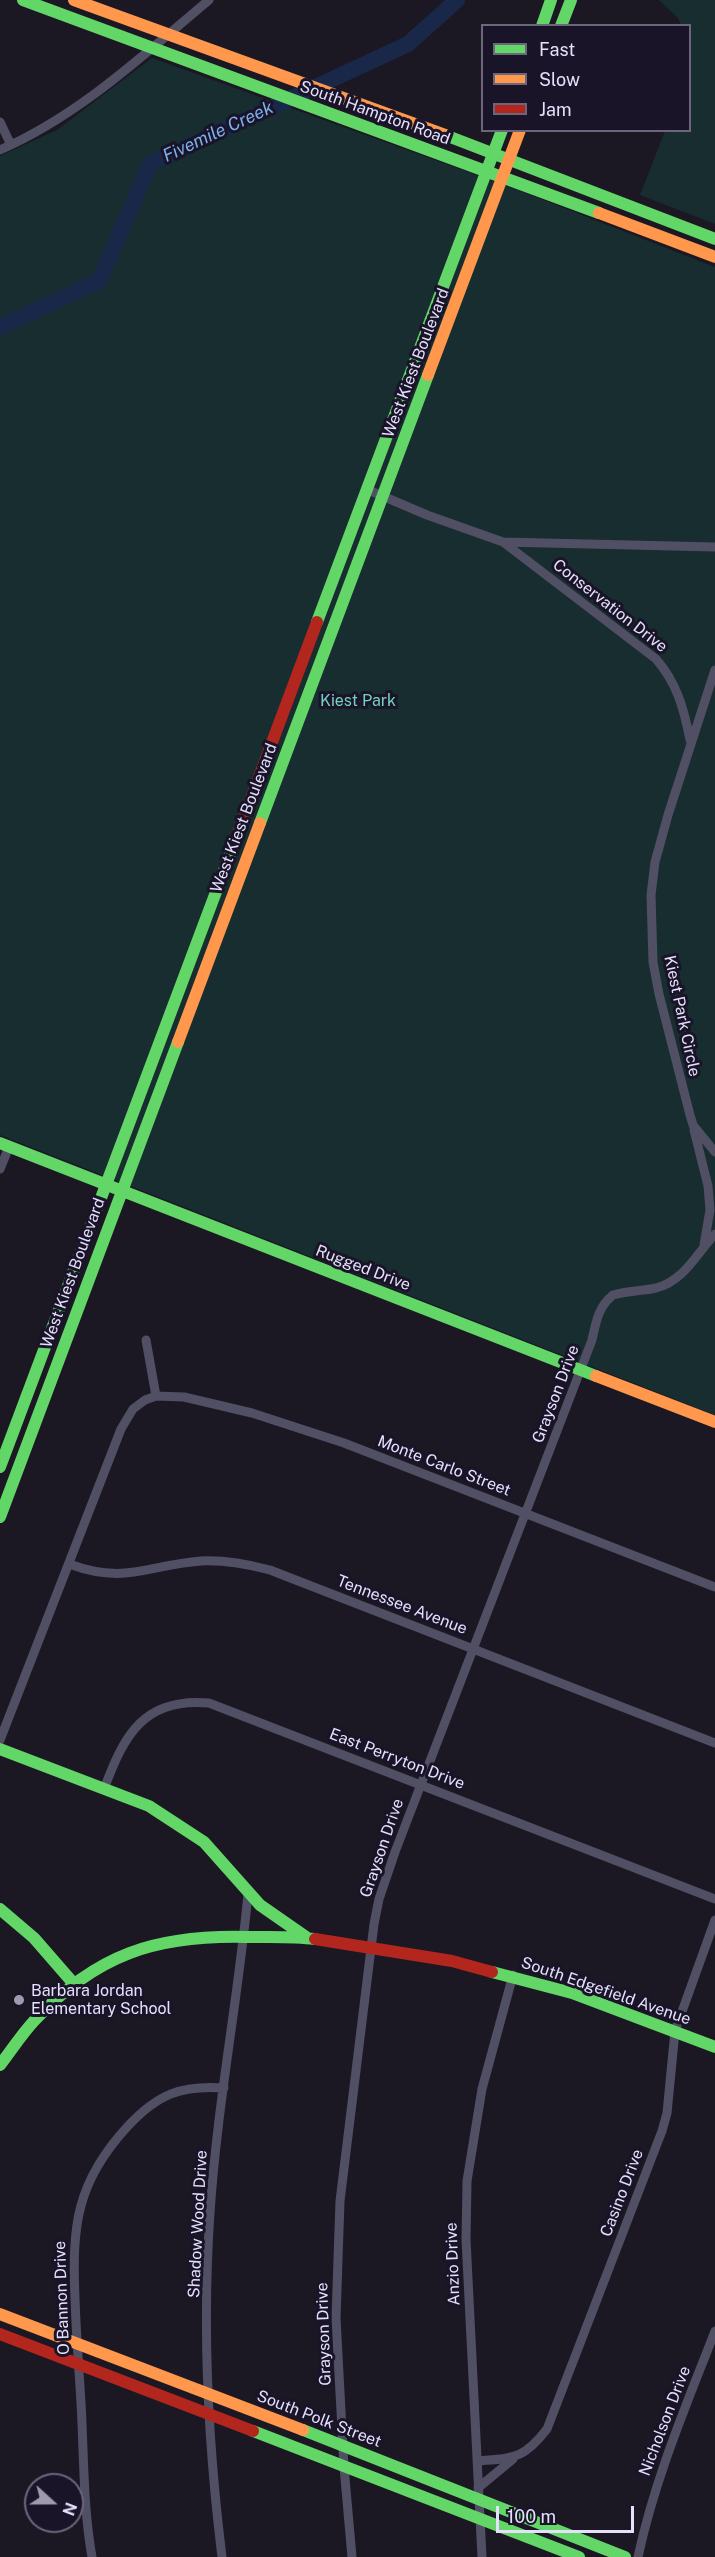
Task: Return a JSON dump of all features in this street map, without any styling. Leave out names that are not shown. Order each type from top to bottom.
[{"type":"main road","name":"South Hampton Road","points":[[23,0],[313,109],[487,170],[715,257]]},
{"type":"main road","name":"South Hampton Road","points":[[74,0],[510,158],[715,239]]},
{"type":"main road","points":[[543,24],[551,0]]},
{"type":"main road","points":[[562,24],[571,0]]},
{"type":"main road","points":[[393,138],[400,119]]},
{"type":"main road","name":"West Kiest Boulevard","points":[[0,1467],[501,132]]},
{"type":"main road","name":"West Kiest Boulevard","points":[[0,1517],[519,132]]},
{"type":"main road","name":"Rugged Drive","points":[[4,1145],[715,1422]]},
{"type":"main road","points":[[31,1384],[47,1389]]},
{"type":"main road","name":"South Edgefield Avenue","points":[[0,1749],[149,1806],[187,1829],[220,1857],[248,1894],[279,1920],[308,1938]]},
{"type":"main road","points":[[0,1909],[34,1938],[74,1984]]},
{"type":"main road","name":"South Edgefield Avenue","points":[[0,2065],[33,2022],[74,1984],[105,1963],[137,1950],[172,1940],[205,1936],[308,1938],[452,1961],[513,1975],[572,1993],[715,2047]]},
{"type":"main road","name":"South Polk Street","points":[[0,2314],[478,2494],[625,2557]]},
{"type":"main road","points":[[0,2334],[579,2557]]},
{"type":"street","points":[[0,150],[87,101],[209,0]]},
{"type":"street","points":[[0,122],[11,145]]},
{"type":"street","name":"Conservation Drive","points":[[366,489],[436,519],[503,542],[715,547]]},
{"type":"street","name":"Conservation Drive","points":[[503,542],[656,659],[678,692],[684,707],[690,742]]},
{"type":"street","name":"Kiest Park Circle","points":[[715,670],[690,742],[655,862],[650,925],[659,994],[693,1125],[715,1152]]},
{"type":"street","name":"Grayson Drive","points":[[693,1125],[708,1186],[710,1210],[704,1245]]},
{"type":"street","points":[[0,1169],[4,1145]]},
{"type":"street","name":"Grayson Drive","points":[[352,2557],[344,2467],[336,2318],[340,2201],[379,1899],[421,1784],[581,1371],[598,1315],[607,1300],[621,1293],[659,1287],[673,1280],[688,1267],[715,1234]]},
{"type":"street","points":[[0,1740],[126,1419],[133,1409],[145,1400],[156,1396],[146,1340]]},
{"type":"street","name":"Monte Carlo Street","points":[[156,1396],[184,1397],[310,1431],[715,1587]]},
{"type":"street","name":"Tennessee Avenue","points":[[69,1564],[90,1572],[111,1574],[131,1574],[200,1562],[222,1561],[270,1570],[715,1743]]},
{"type":"street","name":"East Perryton Drive","points":[[104,1789],[118,1751],[131,1731],[149,1715],[167,1705],[189,1701],[224,1708],[715,1899]]},
{"type":"street","name":"Shadow Wood Drive","points":[[222,2557],[210,2414],[207,2277],[210,2213],[248,1894]]},
{"type":"street","name":"Casino Drive","points":[[478,2494],[515,2458],[535,2444],[547,2429],[662,2131],[667,2113],[675,2031],[715,1920]]},
{"type":"street","name":"Anzio Drive","points":[[482,2557],[478,2518],[466,2239],[467,2181],[482,2089],[513,1975]]},
{"type":"street","name":"O Bannon Drive","points":[[92,2557],[78,2363],[74,2238],[86,2190],[104,2155],[136,2118],[164,2096],[190,2087],[224,2088]]},
{"type":"street","name":"Nicholson Drive","points":[[638,2557],[649,2508],[715,2331]]},
{"type":"street","points":[[477,2461],[515,2458]]},
{"type":"green space","points":[[659,0],[715,0],[715,224],[640,195],[665,132],[691,132],[691,24],[681,24],[678,18]]},
{"type":"green space","name":"Kiest Park","points":[[152,58],[518,190],[715,267],[715,1415],[0,1135],[0,156],[57,130]]},
{"type":"waterway","name":"Fivemile Creek","points":[[0,327],[99,281],[150,164],[408,44],[457,0]]},
{"type":"traffic: fast","points":[[23,0],[599,213]]},
{"type":"traffic: fast","points":[[543,24],[551,0]]},
{"type":"traffic: fast","points":[[562,24],[571,0]]},
{"type":"traffic: fast","points":[[317,622],[501,132]]},
{"type":"traffic: fast","points":[[445,135],[715,239]]},
{"type":"traffic: fast","points":[[260,823],[428,375]]},
{"type":"traffic: fast","points":[[0,1467],[234,844]]},
{"type":"traffic: fast","points":[[0,1517],[178,1042]]},
{"type":"traffic: fast","points":[[0,1143],[596,1376]]},
{"type":"traffic: fast","points":[[0,1749],[149,1806],[204,1842],[260,1905],[306,1937]]},
{"type":"traffic: fast","points":[[0,1909],[34,1938],[74,1984]]},
{"type":"traffic: fast","points":[[0,2065],[29,2026],[57,1998],[105,1964],[130,1953],[156,1945],[214,1937],[315,1939]]},
{"type":"traffic: fast","points":[[492,1972],[572,1993],[715,2047]]},
{"type":"traffic: fast","points":[[303,2430],[625,2557]]},
{"type":"traffic: fast","points":[[253,2431],[579,2557]]},
{"type":"traffic: slow","points":[[74,0],[445,135]]},
{"type":"traffic: slow","points":[[428,375],[519,132]]},
{"type":"traffic: slow","points":[[599,213],[715,257]]},
{"type":"traffic: slow","points":[[178,1042],[260,823]]},
{"type":"traffic: slow","points":[[596,1376],[715,1422]]},
{"type":"traffic: slow","points":[[0,2314],[303,2430]]},
{"type":"traffic: jam","points":[[234,844],[317,622]]},
{"type":"traffic: jam","points":[[315,1939],[452,1961],[492,1972]]},
{"type":"traffic: jam","points":[[0,2334],[253,2431]]},
{"type":"place","name":"Barbara Jordan Elementary School","points":[[19,2000]]}]
